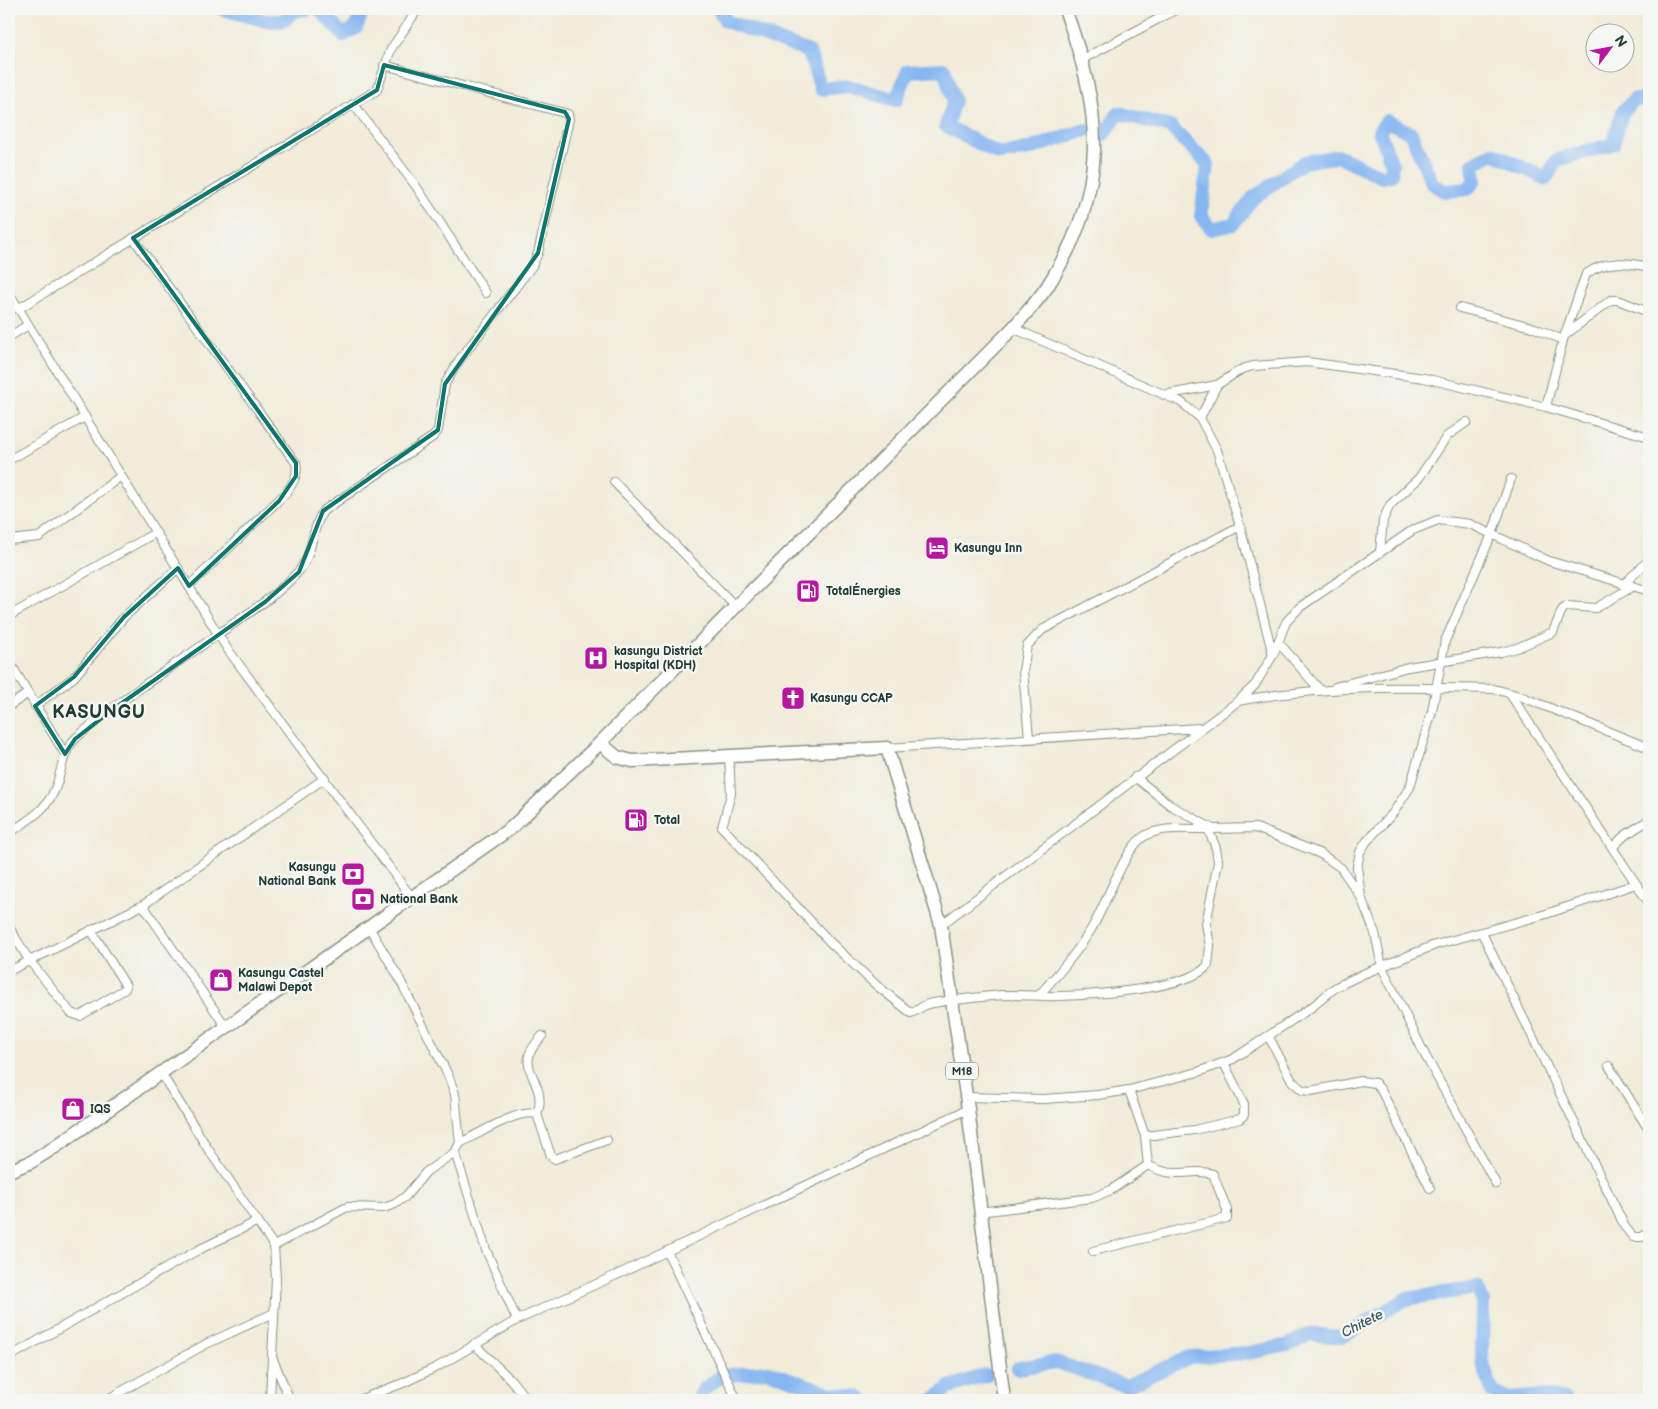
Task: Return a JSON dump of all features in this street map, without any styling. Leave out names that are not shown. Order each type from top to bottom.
[{"type":"main road","points":[[9,1171],[45,1154],[370,929],[511,828],[600,743],[1013,328],[1046,288],[1068,250],[1086,203],[1095,154],[1094,114],[1083,59],[1065,9]]},
{"type":"main road","points":[[600,743],[624,760],[887,748]]},
{"type":"main road","name":"M18","points":[[887,748],[941,925],[967,1103],[979,1212],[1004,1400]]},
{"type":"street","points":[[18,309],[376,90],[384,65],[402,29],[418,9]]},
{"type":"street","points":[[1083,59],[1177,9]]},
{"type":"street","points":[[9,833],[31,819],[46,804],[54,790],[65,754],[74,740],[112,710],[265,602],[299,572],[308,553],[317,520],[323,511],[434,436],[438,430],[445,384],[460,359],[532,266],[538,253],[569,119],[568,114],[384,65]]},
{"type":"street","points":[[353,104],[416,186],[486,294]]},
{"type":"street","points":[[133,238],[296,463],[297,468],[293,484],[283,497],[189,586]]},
{"type":"street","points":[[1546,407],[1564,337],[1586,274],[1598,267],[1619,263],[1649,267]]},
{"type":"street","points":[[9,293],[218,634],[412,898]]},
{"type":"street","points":[[1564,337],[1611,300],[1618,300],[1643,310]]},
{"type":"street","points":[[1460,308],[1564,337]]},
{"type":"street","points":[[9,337],[28,325]]},
{"type":"street","points":[[1013,328],[1181,402],[1200,418],[1217,450],[1240,526],[1273,655]]},
{"type":"street","points":[[1164,395],[1217,385],[1242,369],[1253,366],[1307,362],[1424,378],[1546,407],[1649,437]]},
{"type":"street","points":[[1200,418],[1217,385]]},
{"type":"street","points":[[9,460],[85,417]]},
{"type":"street","points":[[1380,552],[1383,520],[1390,505],[1419,478],[1447,436],[1467,422]]},
{"type":"street","points":[[9,540],[38,537],[121,476]]},
{"type":"street","points":[[1361,897],[1357,867],[1360,852],[1393,814],[1410,787],[1420,759],[1437,689],[1440,662],[1450,628],[1492,534],[1511,479]]},
{"type":"street","points":[[614,482],[735,606]]},
{"type":"street","points":[[941,925],[1237,702],[1255,685],[1273,655],[1286,622],[1300,607],[1419,526],[1438,520],[1460,522],[1492,534],[1536,556],[1623,585],[1649,591]]},
{"type":"street","points":[[1029,738],[1023,671],[1028,646],[1042,630],[1240,526]]},
{"type":"street","points":[[9,616],[155,532]]},
{"type":"street","points":[[1623,585],[1649,560]]},
{"type":"street","points":[[35,706],[74,677],[124,617],[178,568]]},
{"type":"street","points":[[1322,690],[1383,673],[1517,648],[1553,632],[1562,610],[1567,606],[1596,608],[1632,587]]},
{"type":"street","points":[[1278,642],[1322,690]]},
{"type":"street","points":[[9,661],[27,694],[65,754]]},
{"type":"street","points":[[1237,702],[1283,693],[1322,690],[1494,689],[1649,748]]},
{"type":"street","points":[[9,706],[27,694]]},
{"type":"street","points":[[1510,694],[1649,903]]},
{"type":"street","points":[[887,748],[1201,728]]},
{"type":"street","points":[[728,756],[731,794],[722,827],[831,943],[875,984],[911,1013],[926,1004],[953,1000],[1002,995],[1040,994],[1059,996],[1116,992],[1161,985],[1196,976],[1204,971],[1208,965],[1210,946],[1206,924],[1218,862],[1210,829],[1170,806],[1135,777]]},
{"type":"street","points":[[9,972],[29,960],[143,905],[324,778]]},
{"type":"street","points":[[1613,847],[1624,836],[1649,820]]},
{"type":"street","points":[[1040,994],[1067,964],[1091,930],[1129,854],[1143,837],[1160,831],[1256,828],[1321,854],[1341,868],[1361,897],[1375,933],[1382,967],[1426,1057],[1496,1184]]},
{"type":"street","points":[[358,1400],[420,1375],[517,1320],[667,1251],[967,1103],[1068,1098],[1129,1090],[1176,1079],[1224,1063],[1269,1037],[1336,987],[1382,967],[1435,945],[1482,933],[1636,884]]},
{"type":"street","points":[[143,905],[226,1028]]},
{"type":"street","points":[[9,927],[29,960],[71,1012],[83,1015],[126,989],[126,986],[91,930]]},
{"type":"street","points":[[370,929],[398,976],[448,1075],[455,1094],[460,1143]]},
{"type":"street","points":[[1482,933],[1625,1227],[1633,1237],[1642,1237],[1649,1232]]},
{"type":"street","points":[[542,1036],[528,1054],[529,1063],[540,1096],[541,1105],[537,1114],[551,1156],[555,1159],[607,1140]]},
{"type":"street","points":[[1269,1037],[1292,1080],[1302,1090],[1311,1091],[1361,1081],[1375,1083],[1381,1090],[1430,1188]]},
{"type":"street","points":[[1145,1136],[1194,1130],[1240,1119],[1244,1115],[1244,1104],[1224,1063]]},
{"type":"street","points":[[1609,1066],[1649,1130]]},
{"type":"street","points":[[161,1073],[208,1150],[274,1246],[276,1259],[270,1400]]},
{"type":"street","points":[[1129,1090],[1145,1136],[1148,1165]]},
{"type":"street","points":[[274,1246],[347,1207],[384,1208],[395,1204],[406,1196],[426,1172],[455,1152],[460,1143],[498,1124],[530,1112],[537,1114]]},
{"type":"street","points":[[455,1152],[486,1250],[517,1320]]},
{"type":"street","points":[[979,1212],[1092,1198],[1111,1190],[1148,1165]]},
{"type":"street","points":[[1093,1251],[1227,1218],[1227,1210],[1213,1174],[1172,1174],[1160,1172],[1148,1165]]},
{"type":"street","points":[[9,1357],[198,1250],[258,1221]]},
{"type":"street","points":[[667,1251],[737,1400]]},
{"type":"street","points":[[106,1400],[206,1344],[274,1313]]},
{"type":"street","points":[[474,1344],[511,1380],[527,1400]]},
{"type":"street","points":[[272,1357],[290,1400]]},
{"type":"highlighted area","points":[[384,65],[565,112],[569,119],[538,253],[445,384],[438,430],[323,511],[299,572],[265,602],[112,710],[75,739],[65,754],[35,706],[74,677],[124,617],[178,568],[189,586],[279,501],[296,476],[296,463],[133,238],[377,90]]},
{"type":"waterway","points":[[222,9],[267,21],[283,21],[294,11],[307,9]]},
{"type":"waterway","points":[[319,9],[343,35],[356,28],[363,9]]},
{"type":"waterway","points":[[718,9],[726,21],[809,52],[821,89],[848,86],[896,100],[908,71],[944,69],[954,101],[946,126],[999,154],[1029,149],[1086,130]]},
{"type":"waterway","points":[[1104,134],[1119,113],[1170,127],[1208,164],[1201,216],[1212,229],[1233,224],[1253,198],[1304,162],[1339,156],[1382,177],[1391,175],[1392,164],[1379,131],[1387,121],[1411,133],[1432,183],[1444,191],[1468,189],[1475,180],[1473,164],[1493,153],[1546,179],[1557,160],[1613,144],[1623,111],[1634,100],[1649,99]]},
{"type":"waterway","name":"Chitete","points":[[1018,1368],[1056,1362],[1126,1386],[1190,1357],[1249,1353],[1288,1345],[1309,1334],[1342,1337],[1406,1299],[1477,1288],[1483,1301],[1482,1361],[1493,1393],[1510,1399],[1545,1396],[1565,1400]]},
{"type":"waterway","name":"Chitete","points":[[698,1400],[704,1389],[721,1376],[767,1371],[832,1394],[859,1397],[864,1400]]},
{"type":"waterway","name":"Chitete","points":[[933,1400],[950,1387],[986,1375]]},
{"type":"place","name":"Kasungu Inn","points":[[937,548]]},
{"type":"place","name":"TotalÉnergies","points":[[808,591]]},
{"type":"place","name":"kasungu District Hospital (KDH)","points":[[596,658]]},
{"type":"place","name":"Kasungu CCAP","points":[[793,698]]},
{"type":"place","name":"Total","points":[[636,820]]},
{"type":"place","name":"Kasungu National Bank","points":[[353,874]]},
{"type":"place","name":"National Bank","points":[[363,899]]},
{"type":"place","name":"Kasungu Castel Malawi Depot","points":[[221,980]]},
{"type":"place","name":"IQS","points":[[73,1109]]},
{"type":"district","name":"KASUNGU","points":[[99,712]]}]
